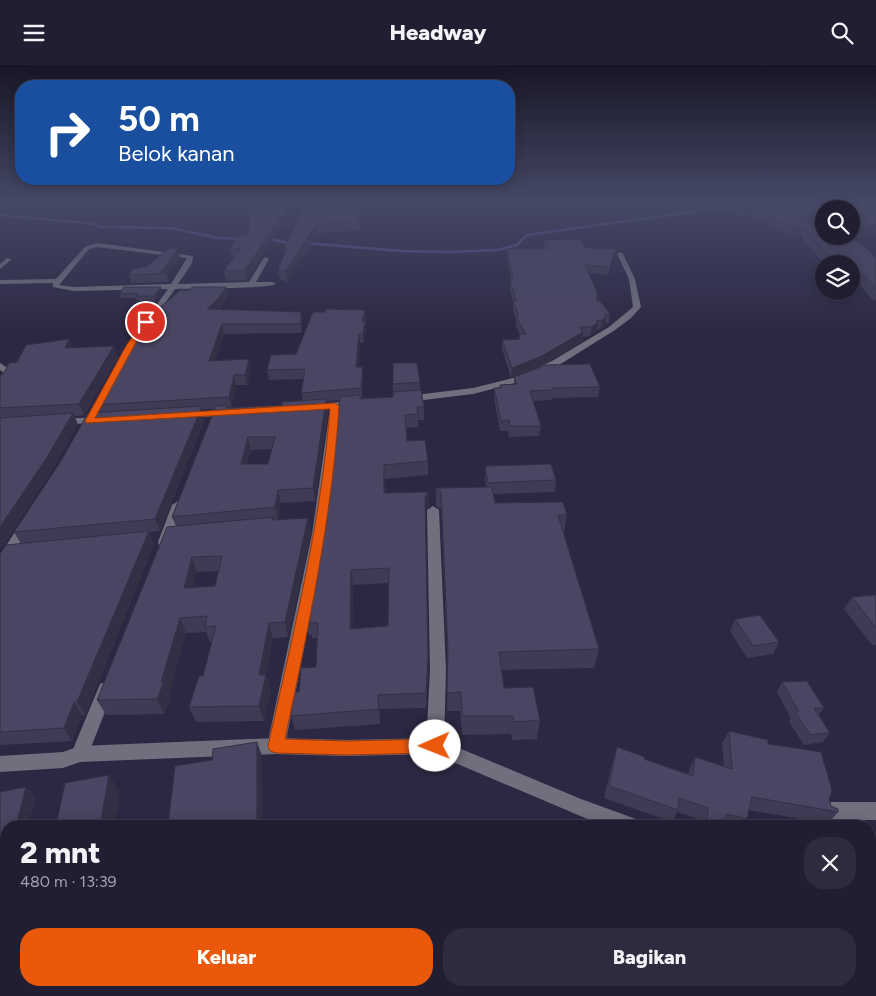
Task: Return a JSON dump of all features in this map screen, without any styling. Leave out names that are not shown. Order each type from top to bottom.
[{"type":"street","points":[[121,363],[146,322],[173,286],[191,261],[191,257],[102,245],[87,248],[58,281],[56,286],[74,289],[173,286],[272,284]]},
{"type":"street","points":[[397,400],[468,392],[514,382],[551,365],[605,333],[632,314],[637,307],[632,279],[620,254]]},
{"type":"street","points":[[0,267],[9,259]]},
{"type":"street","points":[[251,285],[266,259]]},
{"type":"street","points":[[0,282],[58,281]]},
{"type":"street","points":[[0,366],[8,371],[7,378],[0,386]]},
{"type":"street","points":[[297,408],[362,403]]},
{"type":"street","points":[[276,746],[307,603],[322,521],[335,406]]},
{"type":"street","points":[[175,416],[242,412]]},
{"type":"street","points":[[208,430],[214,414]]},
{"type":"street","points":[[46,423],[108,420]]},
{"type":"street","points":[[159,555],[161,537],[184,491]]},
{"type":"street","points":[[433,509],[438,670],[435,746]]},
{"type":"street","points":[[0,565],[4,552],[34,512]]},
{"type":"street","points":[[304,523],[322,521]]},
{"type":"street","points":[[161,537],[185,535]]},
{"type":"street","points":[[4,552],[25,550]]},
{"type":"street","points":[[80,754],[113,673]]},
{"type":"street","points":[[0,764],[63,759],[80,754],[276,746],[346,748],[435,746],[613,820]]},
{"type":"street","points":[[830,811],[876,811]]},
{"type":"building","points":[[233,244],[262,244],[245,270],[224,271],[241,248],[230,248]]},
{"type":"building","points":[[286,244],[303,244],[285,272],[278,269],[287,249],[284,249]]},
{"type":"building","points":[[546,244],[584,244],[586,248],[615,249],[610,267],[585,265],[597,292],[597,301],[600,301],[610,314],[604,315],[606,317],[596,321],[598,323],[592,327],[580,327],[583,332],[542,356],[512,368],[502,340],[520,339],[519,334],[526,334],[518,320],[518,314],[513,301],[516,301],[510,279],[513,279],[507,249],[548,249]]},
{"type":"building","points":[[862,244],[876,258],[876,289],[863,274],[860,274],[860,255],[827,255],[819,245]]},
{"type":"building","points":[[169,248],[178,249],[160,273],[166,273],[129,275],[133,269],[146,267]]},
{"type":"building","points":[[124,287],[161,287],[154,296],[136,296],[138,293],[120,294]]},
{"type":"building","points":[[192,287],[226,287],[219,298],[207,309],[301,312],[301,324],[222,324],[209,361],[249,359],[245,375],[234,375],[229,397],[94,405],[131,341],[140,334],[153,313],[181,290],[190,290]]},
{"type":"building","points":[[326,309],[365,310],[362,321],[365,321],[363,334],[359,334],[356,367],[363,367],[361,388],[301,393],[305,369],[267,370],[271,355],[296,354],[313,312],[325,312]]},
{"type":"building","points":[[69,339],[65,348],[114,346],[79,404],[0,408],[0,376],[9,363],[17,362],[26,345]]},
{"type":"building","points":[[393,363],[417,363],[420,382],[393,384]]},
{"type":"building","points":[[590,364],[600,387],[552,388],[553,390],[530,391],[541,426],[510,426],[509,420],[501,421],[494,388],[501,388],[500,385],[517,384],[514,377],[546,365]]},
{"type":"building","points":[[421,390],[424,407],[417,407],[418,414],[405,415],[407,441],[425,440],[428,461],[384,465],[384,493],[429,492],[425,496],[428,655],[426,693],[378,695],[379,709],[291,716],[293,692],[299,692],[301,668],[316,667],[318,623],[310,623],[310,620],[306,621],[328,507],[340,397],[360,395],[360,399],[393,397],[393,392]],"holes":[[[389,568],[388,626],[350,629],[351,570]]]},
{"type":"building","points":[[326,399],[313,488],[278,490],[275,507],[172,517],[216,406],[226,405],[226,408],[282,405],[282,402]],"holes":[[[248,437],[275,437],[268,464],[241,464]]]},
{"type":"building","points":[[202,406],[155,519],[14,532],[61,461],[88,413]]},
{"type":"building","points":[[73,413],[46,459],[0,527],[0,418]]},
{"type":"building","points":[[551,464],[556,480],[488,483],[485,466]]},
{"type":"building","points":[[492,487],[495,503],[563,502],[567,515],[558,515],[599,649],[499,652],[504,688],[533,687],[540,720],[514,722],[513,716],[462,716],[461,692],[447,693],[448,651],[441,492],[436,488]]},
{"type":"building","points":[[273,517],[272,520],[308,518],[285,622],[269,623],[259,675],[266,675],[259,706],[189,707],[199,676],[203,676],[216,626],[205,627],[207,616],[180,618],[161,682],[164,682],[157,699],[97,700],[167,527]],"holes":[[[222,556],[215,586],[184,588],[192,557]]]},
{"type":"building","points":[[149,531],[77,702],[74,702],[64,728],[0,732],[0,554],[6,545]]},
{"type":"building","points":[[876,595],[876,628],[852,597]]},
{"type":"building","points":[[760,615],[779,642],[753,646],[735,619]]},
{"type":"building","points":[[807,681],[824,708],[814,708],[830,733],[810,735],[795,712],[799,712],[782,682]]},
{"type":"building","points":[[729,731],[768,740],[768,744],[821,752],[832,790],[829,799],[831,806],[838,809],[838,812],[752,797],[747,819],[726,814],[726,820],[707,820],[708,808],[679,798],[678,810],[609,786],[617,747],[645,757],[644,759],[693,776],[695,757],[732,769]]},
{"type":"building","points":[[257,742],[257,819],[169,820],[175,766],[212,760],[213,749]]},
{"type":"building","points":[[109,775],[101,820],[57,820],[65,783]]},
{"type":"building","points":[[26,787],[18,820],[0,820],[0,792]]},
{"type":"waterway","points":[[322,244],[401,251],[449,252],[497,250],[518,244]]},
{"type":"route","points":[[146,322],[130,346],[89,421],[335,406],[322,521],[307,603],[276,746],[346,748],[435,746]]}]
